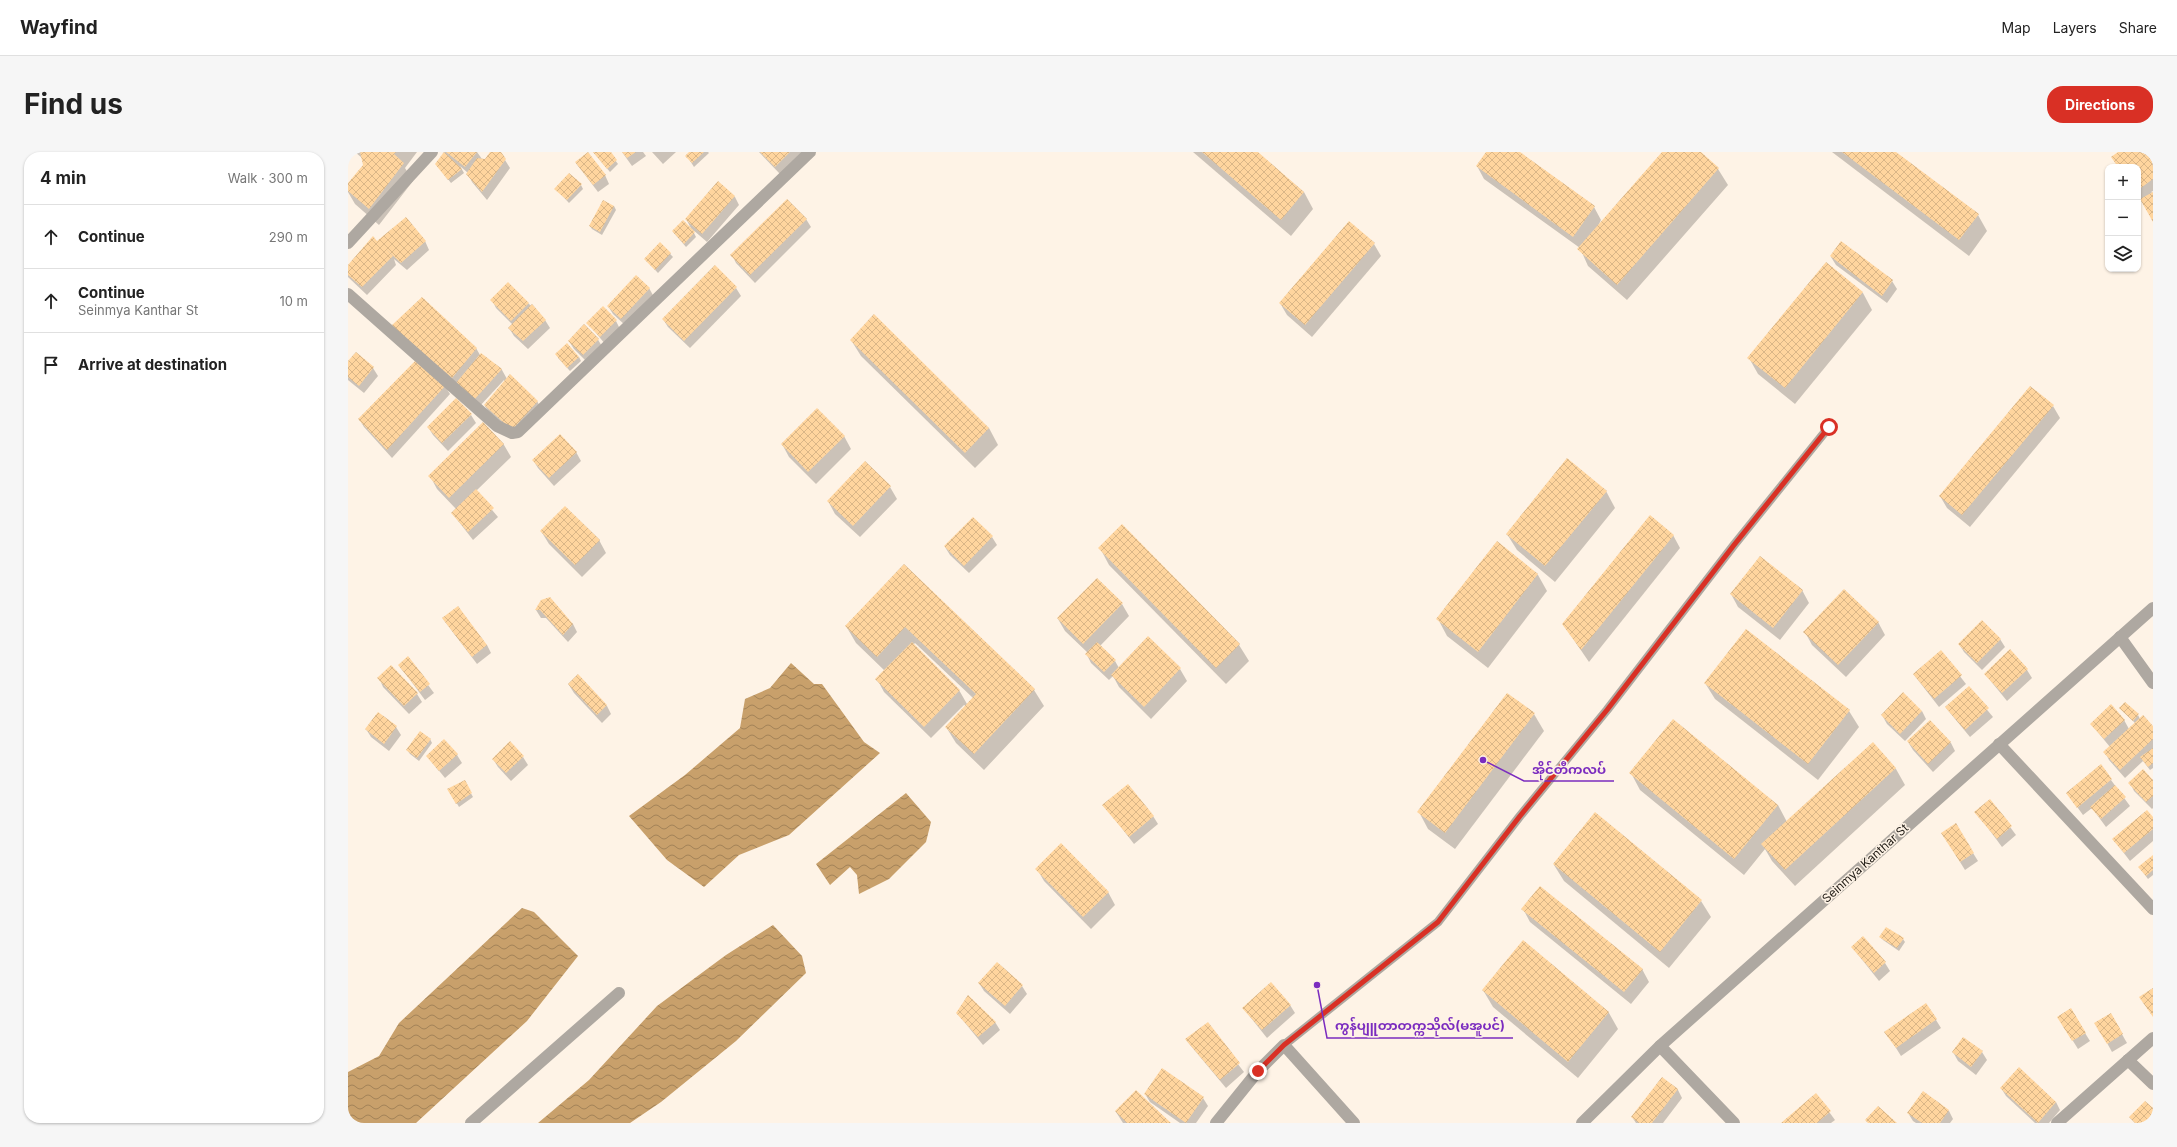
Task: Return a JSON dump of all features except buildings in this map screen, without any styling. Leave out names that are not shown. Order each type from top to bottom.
[{"type":"street","points":[[348,244],[432,152]]},
{"type":"street","points":[[348,294],[497,426],[512,433],[518,432],[810,152]]},
{"type":"street","name":"Seinmya Kanthar St","points":[[1582,1123],[1660,1046],[2153,608]]},
{"type":"street","points":[[2120,637],[2153,683]]},
{"type":"street","points":[[1999,744],[2153,909]]},
{"type":"street","points":[[471,1123],[619,993]]},
{"type":"street","points":[[2057,1123],[2153,1038]]},
{"type":"street","points":[[1216,1123],[1258,1071],[1284,1045],[1354,1123]]},
{"type":"street","points":[[1660,1046],[1734,1123]]},
{"type":"street","points":[[2128,1060],[2153,1084]]},
{"type":"lane","points":[[1284,1045],[1438,922],[1520,816],[1607,710],[1734,545],[1829,427]]},
{"type":"water","points":[[791,663],[814,684],[822,684],[864,742],[880,753],[789,835],[739,855],[704,887],[667,860],[629,816],[685,775],[740,728],[745,699],[770,688]]},
{"type":"water","points":[[906,793],[931,822],[926,842],[889,879],[859,894],[857,875],[850,867],[830,885],[816,864]]},
{"type":"water","points":[[522,908],[534,912],[578,956],[527,1021],[416,1123],[348,1123],[348,1072],[379,1056],[399,1023]]},
{"type":"water","points":[[773,925],[802,956],[806,973],[736,1041],[661,1102],[630,1123],[538,1123],[589,1080],[657,1006],[726,955]]},
{"type":"place","name":"အိုင်တီကလပ်","points":[[1483,760]]},
{"type":"place","name":"ကွန်ပျူတာတက္ကသိုလ်(မအူပင်)","points":[[1317,985]]},
{"type":"route","points":[[1258,1071],[1284,1045],[1438,922],[1520,816],[1607,710],[1734,545],[1829,427]]}]
